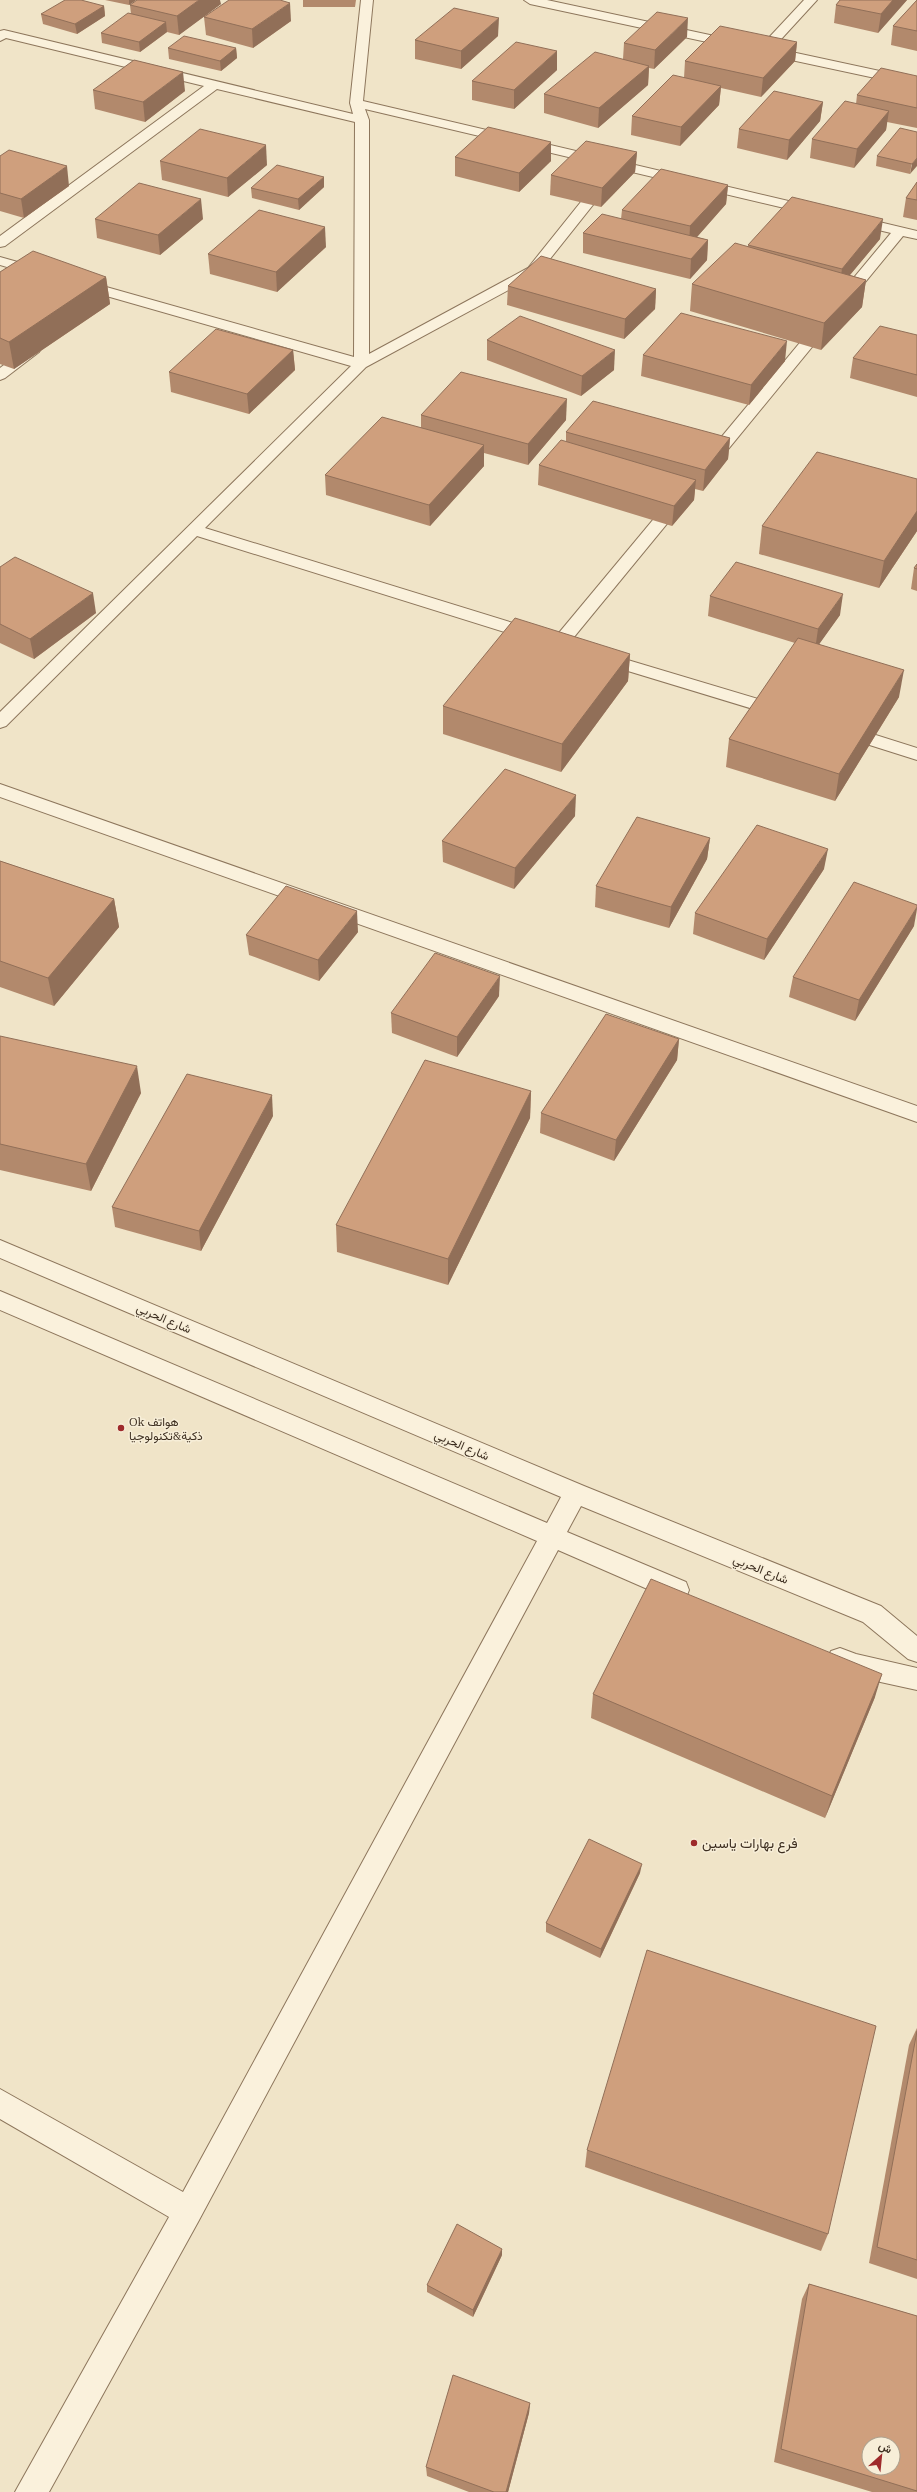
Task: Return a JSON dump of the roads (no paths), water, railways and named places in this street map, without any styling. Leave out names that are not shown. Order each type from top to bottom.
[{"type":"street","points":[[361,364],[362,120],[356,103],[367,0]]},
{"type":"street","points":[[530,0],[765,49],[917,83]]},
{"type":"street","points":[[765,49],[811,0]]},
{"type":"street","points":[[0,37],[4,34],[362,120]]},
{"type":"street","points":[[0,243],[214,85]]},
{"type":"street","points":[[356,103],[824,213]]},
{"type":"street","points":[[0,722],[361,364],[533,270],[620,164]]},
{"type":"street","points":[[839,217],[917,235]]},
{"type":"street","points":[[702,471],[900,231]]},
{"type":"street","points":[[0,261],[53,276]]},
{"type":"street","points":[[68,280],[361,364]]},
{"type":"street","points":[[93,301],[106,291]]},
{"type":"street","points":[[0,375],[44,341]]},
{"type":"street","points":[[572,648],[686,490]]},
{"type":"street","points":[[193,530],[795,716]]},
{"type":"street","points":[[826,726],[917,754]]},
{"type":"street","points":[[0,790],[917,1114]]},
{"type":"street","name":"شارع الحربي","points":[[0,1249],[576,1493],[872,1614],[917,1651]]},
{"type":"street","points":[[0,1300],[700,1599]]},
{"type":"street","points":[[31,2492],[188,2212],[576,1493]]},
{"type":"street","points":[[817,1649],[853,1665],[917,1679]]},
{"type":"street","points":[[0,2104],[188,2212]]},
{"type":"place","name":"Ok هواتف ذكية&تكنولوجيا","points":[[121,1428]]},
{"type":"place","name":"فرع بهارات ياسين","points":[[694,1843]]}]
